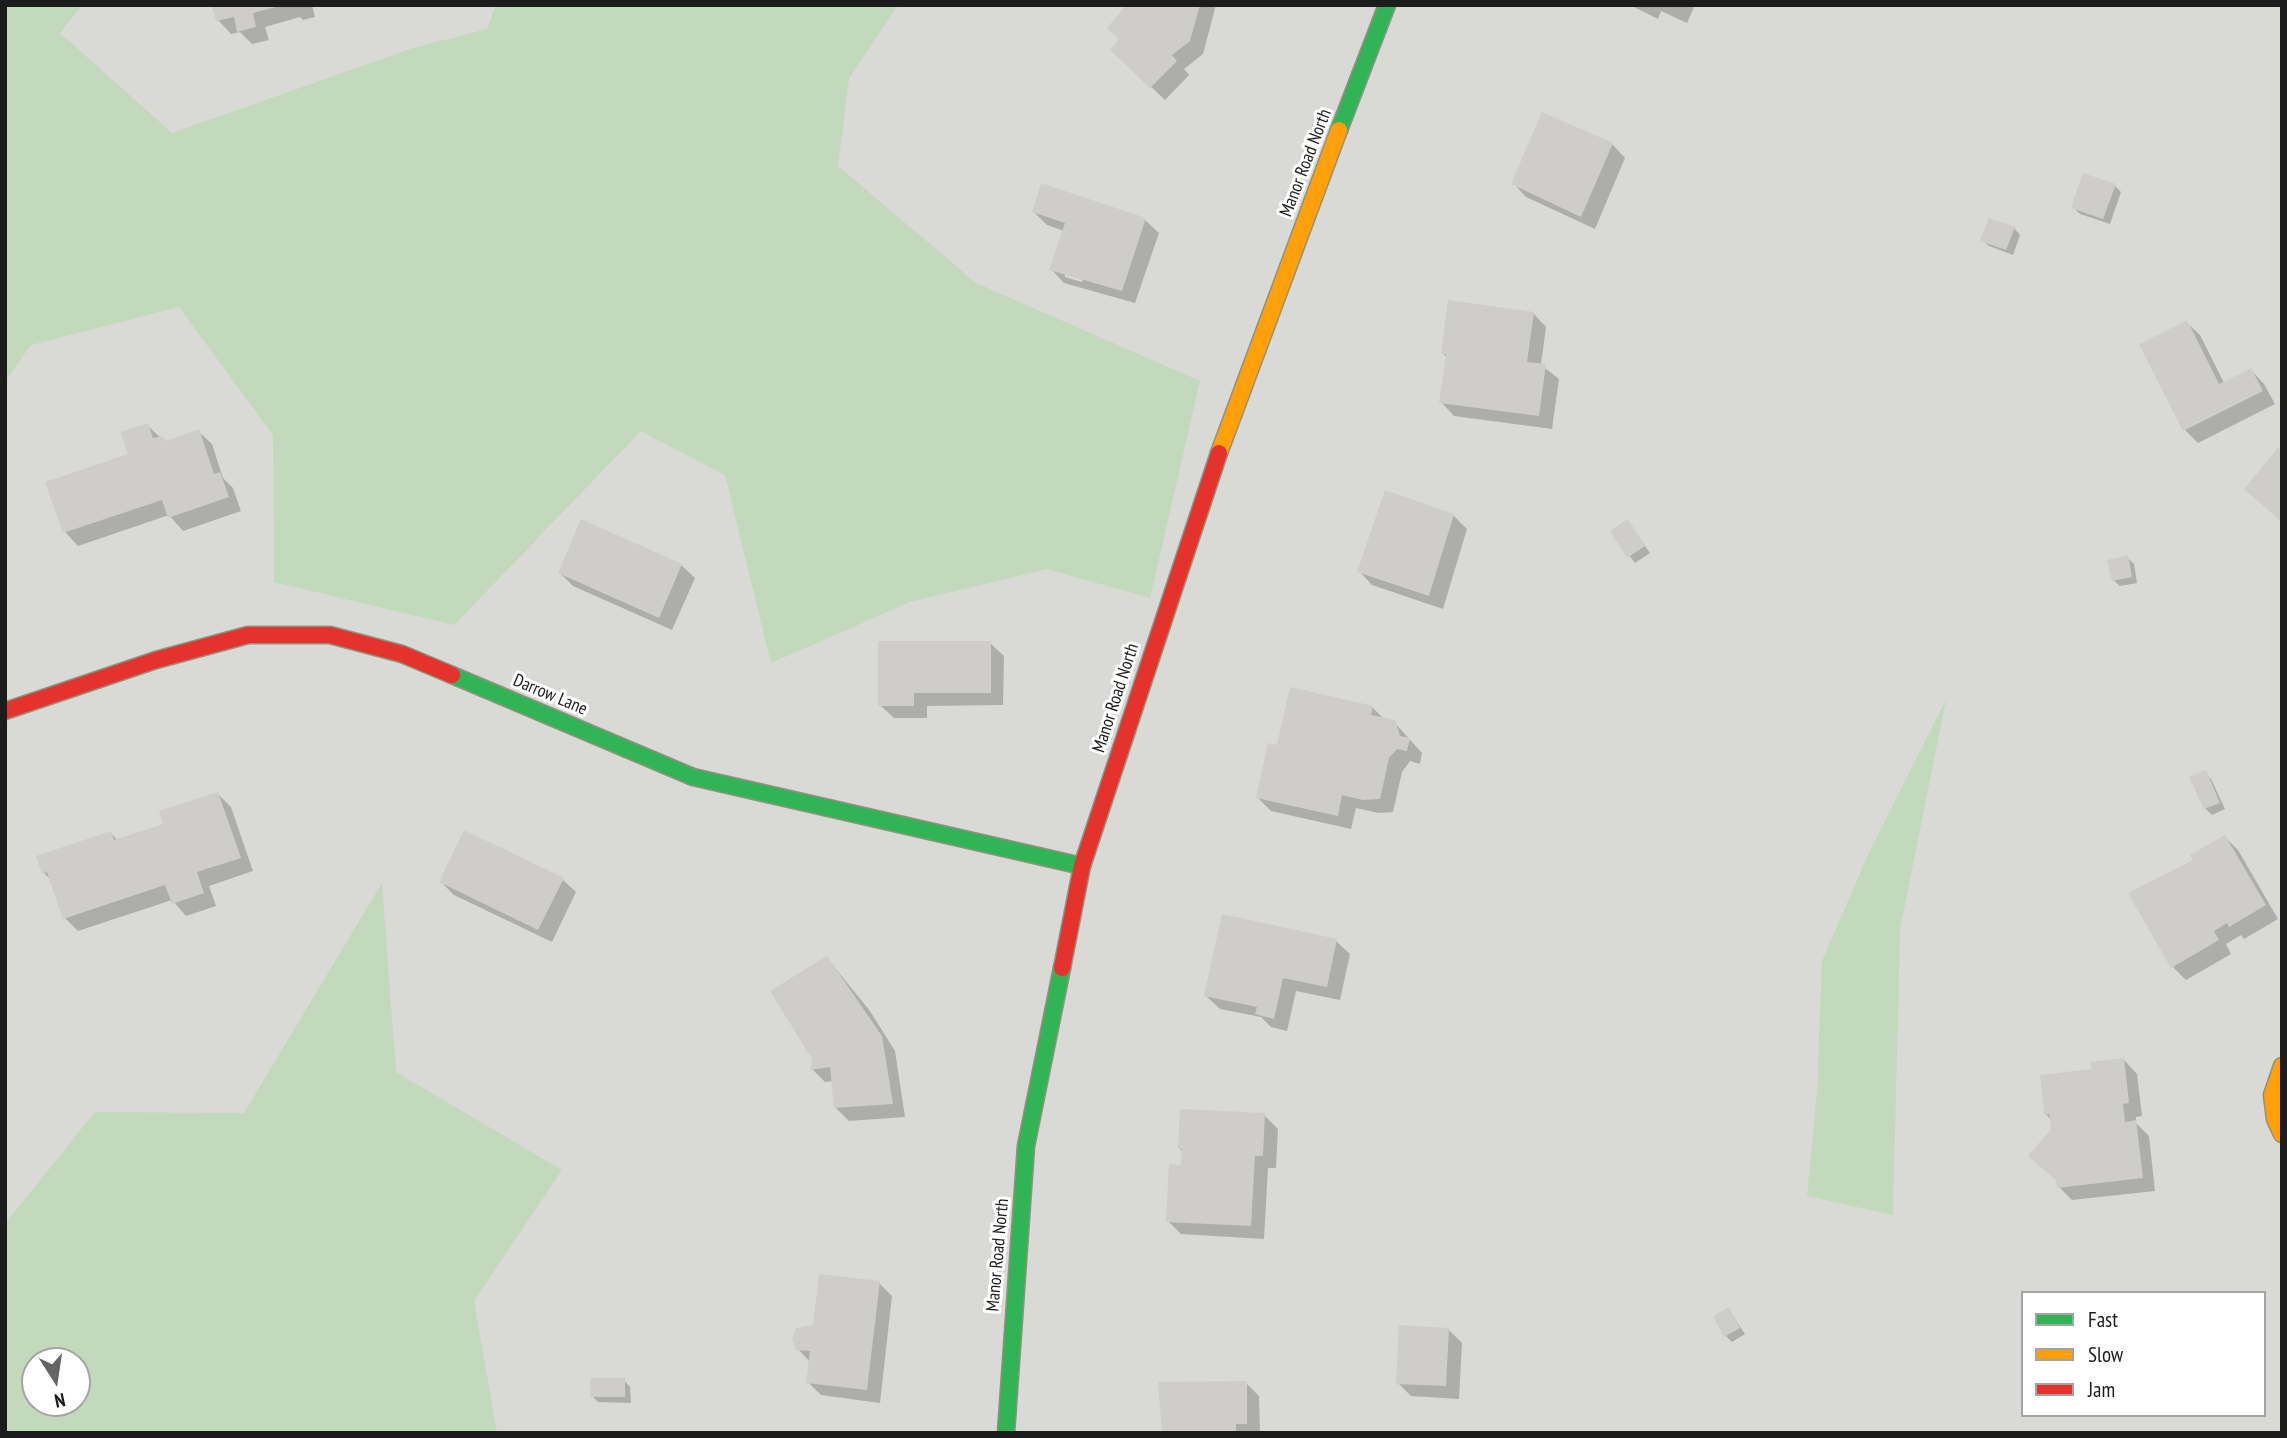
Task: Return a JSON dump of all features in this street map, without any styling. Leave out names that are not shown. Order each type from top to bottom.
[{"type":"street","name":"Manor Road North","points":[[1006,1433],[1026,1146],[1082,866],[1239,393],[1387,5]]},
{"type":"street","name":"Darrow Lane","points":[[5,710],[156,660],[248,635],[330,635],[402,654],[693,777],[1082,866]]},
{"type":"street","points":[[2282,1066],[2273,1095],[2275,1119],[2282,1134]]},
{"type":"shaded area","points":[[5,5],[2282,5],[2282,1433],[5,1433]]},
{"type":"green space","points":[[5,5],[82,5],[60,33],[172,133],[413,48],[487,29],[496,5],[898,5],[849,78],[838,166],[976,283],[1200,381],[1150,598],[1047,569],[910,602],[771,663],[725,475],[641,431],[454,625],[274,582],[273,435],[179,307],[31,345],[5,381]]},
{"type":"green space","points":[[1946,700],[1900,929],[1893,1215],[1807,1196],[1817,1092],[1822,961],[1867,857]]},
{"type":"green space","points":[[382,883],[396,1072],[562,1170],[474,1301],[497,1433],[5,1433],[5,1224],[95,1112],[244,1113]]},
{"type":"building","points":[[212,5],[280,6],[253,13],[256,27],[237,32],[234,17],[216,21]]},
{"type":"building","points":[[1126,5],[1200,5],[1190,41],[1172,55],[1177,61],[1150,88],[1110,50],[1119,39],[1107,28]]},
{"type":"building","points":[[1542,112],[1613,143],[1581,217],[1511,184]]},
{"type":"building","points":[[2083,173],[2116,184],[2103,219],[2071,208]]},
{"type":"building","points":[[1041,183],[1146,218],[1122,291],[1049,270],[1065,223],[1032,212]]},
{"type":"building","points":[[1989,218],[2015,227],[2006,250],[1980,241]]},
{"type":"building","points":[[1448,300],[1534,312],[1527,362],[1546,364],[1539,416],[1439,403],[1446,354],[1441,354]]},
{"type":"building","points":[[2187,320],[2219,384],[2251,368],[2263,391],[2183,431],[2139,344]]},
{"type":"building","points":[[148,423],[153,438],[162,436],[166,441],[199,429],[214,474],[220,472],[229,497],[168,518],[162,500],[63,533],[45,482],[128,454],[120,432]]},
{"type":"building","points":[[2278,448],[2282,451],[2282,522],[2244,489]]},
{"type":"building","points":[[1385,490],[1454,514],[1429,596],[1357,572]]},
{"type":"building","points":[[581,519],[682,564],[659,618],[558,573]]},
{"type":"building","points":[[1628,519],[1645,546],[1627,558],[1610,531]]},
{"type":"building","points":[[2128,555],[2132,577],[2112,581],[2107,560]]},
{"type":"building","points":[[878,641],[991,641],[991,693],[914,693],[914,706],[878,706]]},
{"type":"building","points":[[1290,687],[1373,706],[1371,715],[1395,720],[1400,736],[1410,738],[1407,751],[1397,749],[1389,758],[1380,799],[1363,800],[1342,795],[1338,816],[1256,798],[1268,743],[1277,745]]},
{"type":"building","points":[[2206,770],[2220,803],[2204,809],[2189,777]]},
{"type":"building","points":[[218,792],[241,858],[197,872],[204,893],[172,904],[165,885],[63,919],[47,872],[42,874],[36,856],[111,831],[114,840],[163,824],[159,811]]},
{"type":"building","points":[[464,830],[564,878],[538,930],[439,882]]},
{"type":"building","points":[[2225,835],[2266,905],[2229,927],[2227,923],[2214,931],[2219,940],[2171,968],[2128,893],[2193,860],[2190,855]]},
{"type":"building","points":[[1222,914],[1337,939],[1327,987],[1283,978],[1274,1019],[1255,1014],[1257,1007],[1204,996]]},
{"type":"building","points":[[827,956],[882,1036],[893,1104],[834,1108],[830,1067],[810,1070],[812,1059],[770,991]]},
{"type":"building","points":[[2124,1058],[2129,1103],[2123,1104],[2125,1122],[2136,1120],[2143,1178],[2057,1188],[2056,1180],[2028,1156],[2051,1129],[2049,1114],[2044,1115],[2040,1075],[2091,1069],[2090,1062]]},
{"type":"building","points":[[1180,1109],[1265,1113],[1263,1156],[1255,1156],[1251,1226],[1166,1222],[1169,1164],[1181,1165],[1182,1149],[1178,1149]]},
{"type":"building","points":[[819,1274],[880,1281],[867,1390],[806,1383],[810,1351],[796,1350],[792,1339],[796,1328],[813,1325]]},
{"type":"building","points":[[1729,1307],[1740,1328],[1724,1337],[1713,1316]]},
{"type":"building","points":[[1399,1325],[1449,1328],[1446,1386],[1396,1384]]},
{"type":"building","points":[[591,1378],[625,1378],[625,1397],[590,1397]]},
{"type":"building","points":[[1247,1381],[1247,1424],[1236,1424],[1236,1433],[1162,1433],[1158,1382]]},
{"type":"traffic: fast","points":[[1339,130],[1387,5]]},
{"type":"traffic: fast","points":[[452,675],[693,777],[1082,866]]},
{"type":"traffic: fast","points":[[1006,1433],[1026,1146],[1062,968]]},
{"type":"traffic: slow","points":[[1219,453],[1339,130]]},
{"type":"traffic: slow","points":[[2282,1066],[2272,1095],[2275,1119],[2282,1134]]},
{"type":"traffic: jam","points":[[1062,968],[1082,866],[1219,453]]},
{"type":"traffic: jam","points":[[5,711],[156,660],[248,635],[330,635],[402,654],[452,675]]}]
